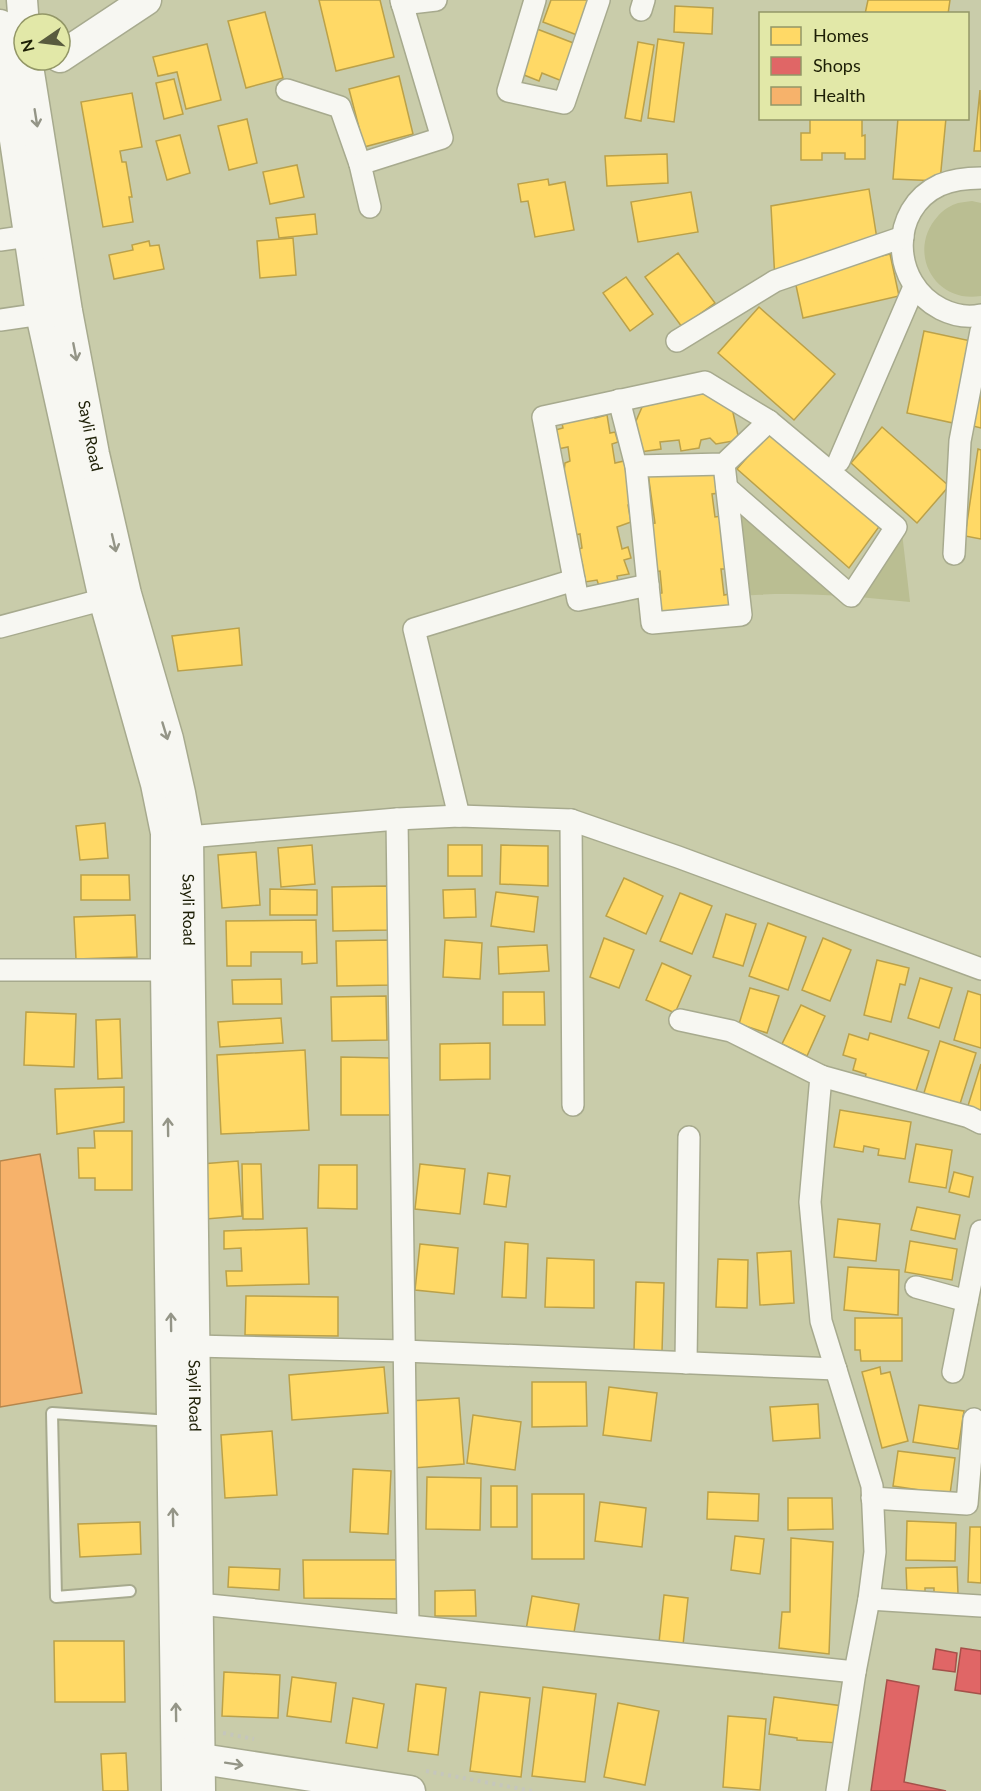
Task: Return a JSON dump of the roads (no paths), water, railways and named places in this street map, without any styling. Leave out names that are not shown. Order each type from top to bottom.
[{"type":"main road","points":[[72,49],[146,0]]},
{"type":"main road","points":[[0,25],[3,60],[42,234]]},
{"type":"main road","name":"Sayli Road","points":[[28,72],[42,234],[54,312],[94,454],[115,596],[168,739],[188,837],[178,970],[195,1346],[184,1422],[199,1604],[188,1775]]},
{"type":"main road","points":[[115,596],[163,811],[178,970],[188,1775]]},
{"type":"main road","points":[[188,1775],[273,1791]]},
{"type":"main road","points":[[188,1775],[410,1791]]},
{"type":"street","points":[[360,164],[442,138],[401,2],[436,0]]},
{"type":"street","points":[[535,0],[508,91],[564,103],[599,0]]},
{"type":"street","points":[[287,90],[340,106],[360,164],[370,207]]},
{"type":"street","points":[[981,178],[960,178],[938,186],[920,200],[907,219],[902,242],[904,265],[914,287],[930,303],[951,314],[974,317],[981,315]]},
{"type":"street","points":[[0,240],[42,234]]},
{"type":"street","points":[[677,341],[774,281],[903,237]]},
{"type":"street","points":[[839,461],[914,287]]},
{"type":"street","points":[[0,320],[54,312]]},
{"type":"street","points":[[954,554],[960,441],[981,331]]},
{"type":"street","points":[[648,585],[578,600],[543,417],[705,382],[769,421],[896,526],[852,596],[727,488]]},
{"type":"street","points":[[619,400],[636,466],[652,623],[741,615],[724,464]]},
{"type":"street","points":[[636,466],[724,464],[769,421]]},
{"type":"street","points":[[459,816],[414,629],[574,580]]},
{"type":"street","points":[[0,627],[115,596]]},
{"type":"street","points":[[188,837],[459,816],[571,820],[690,861],[981,969]]},
{"type":"street","points":[[397,819],[408,1625]]},
{"type":"street","points":[[571,820],[573,1105]]},
{"type":"street","points":[[0,970],[178,970]]},
{"type":"street","points":[[680,1020],[731,1031],[821,1076],[969,1118],[981,1124]]},
{"type":"street","points":[[821,1076],[810,1202],[821,1321],[872,1486],[874,1552],[869,1599],[855,1672],[837,1791]]},
{"type":"street","points":[[686,1363],[688,1137]]},
{"type":"street","points":[[953,1372],[981,1231]]},
{"type":"street","points":[[916,1287],[967,1301]]},
{"type":"street","points":[[195,1346],[404,1351],[836,1369]]},
{"type":"street","points":[[872,1498],[967,1504],[974,1419]]},
{"type":"street","points":[[869,1599],[981,1606]]},
{"type":"street","points":[[199,1604],[855,1672]]},
{"type":"lane","points":[[130,1591],[56,1597],[52,1413],[184,1422]]}]
